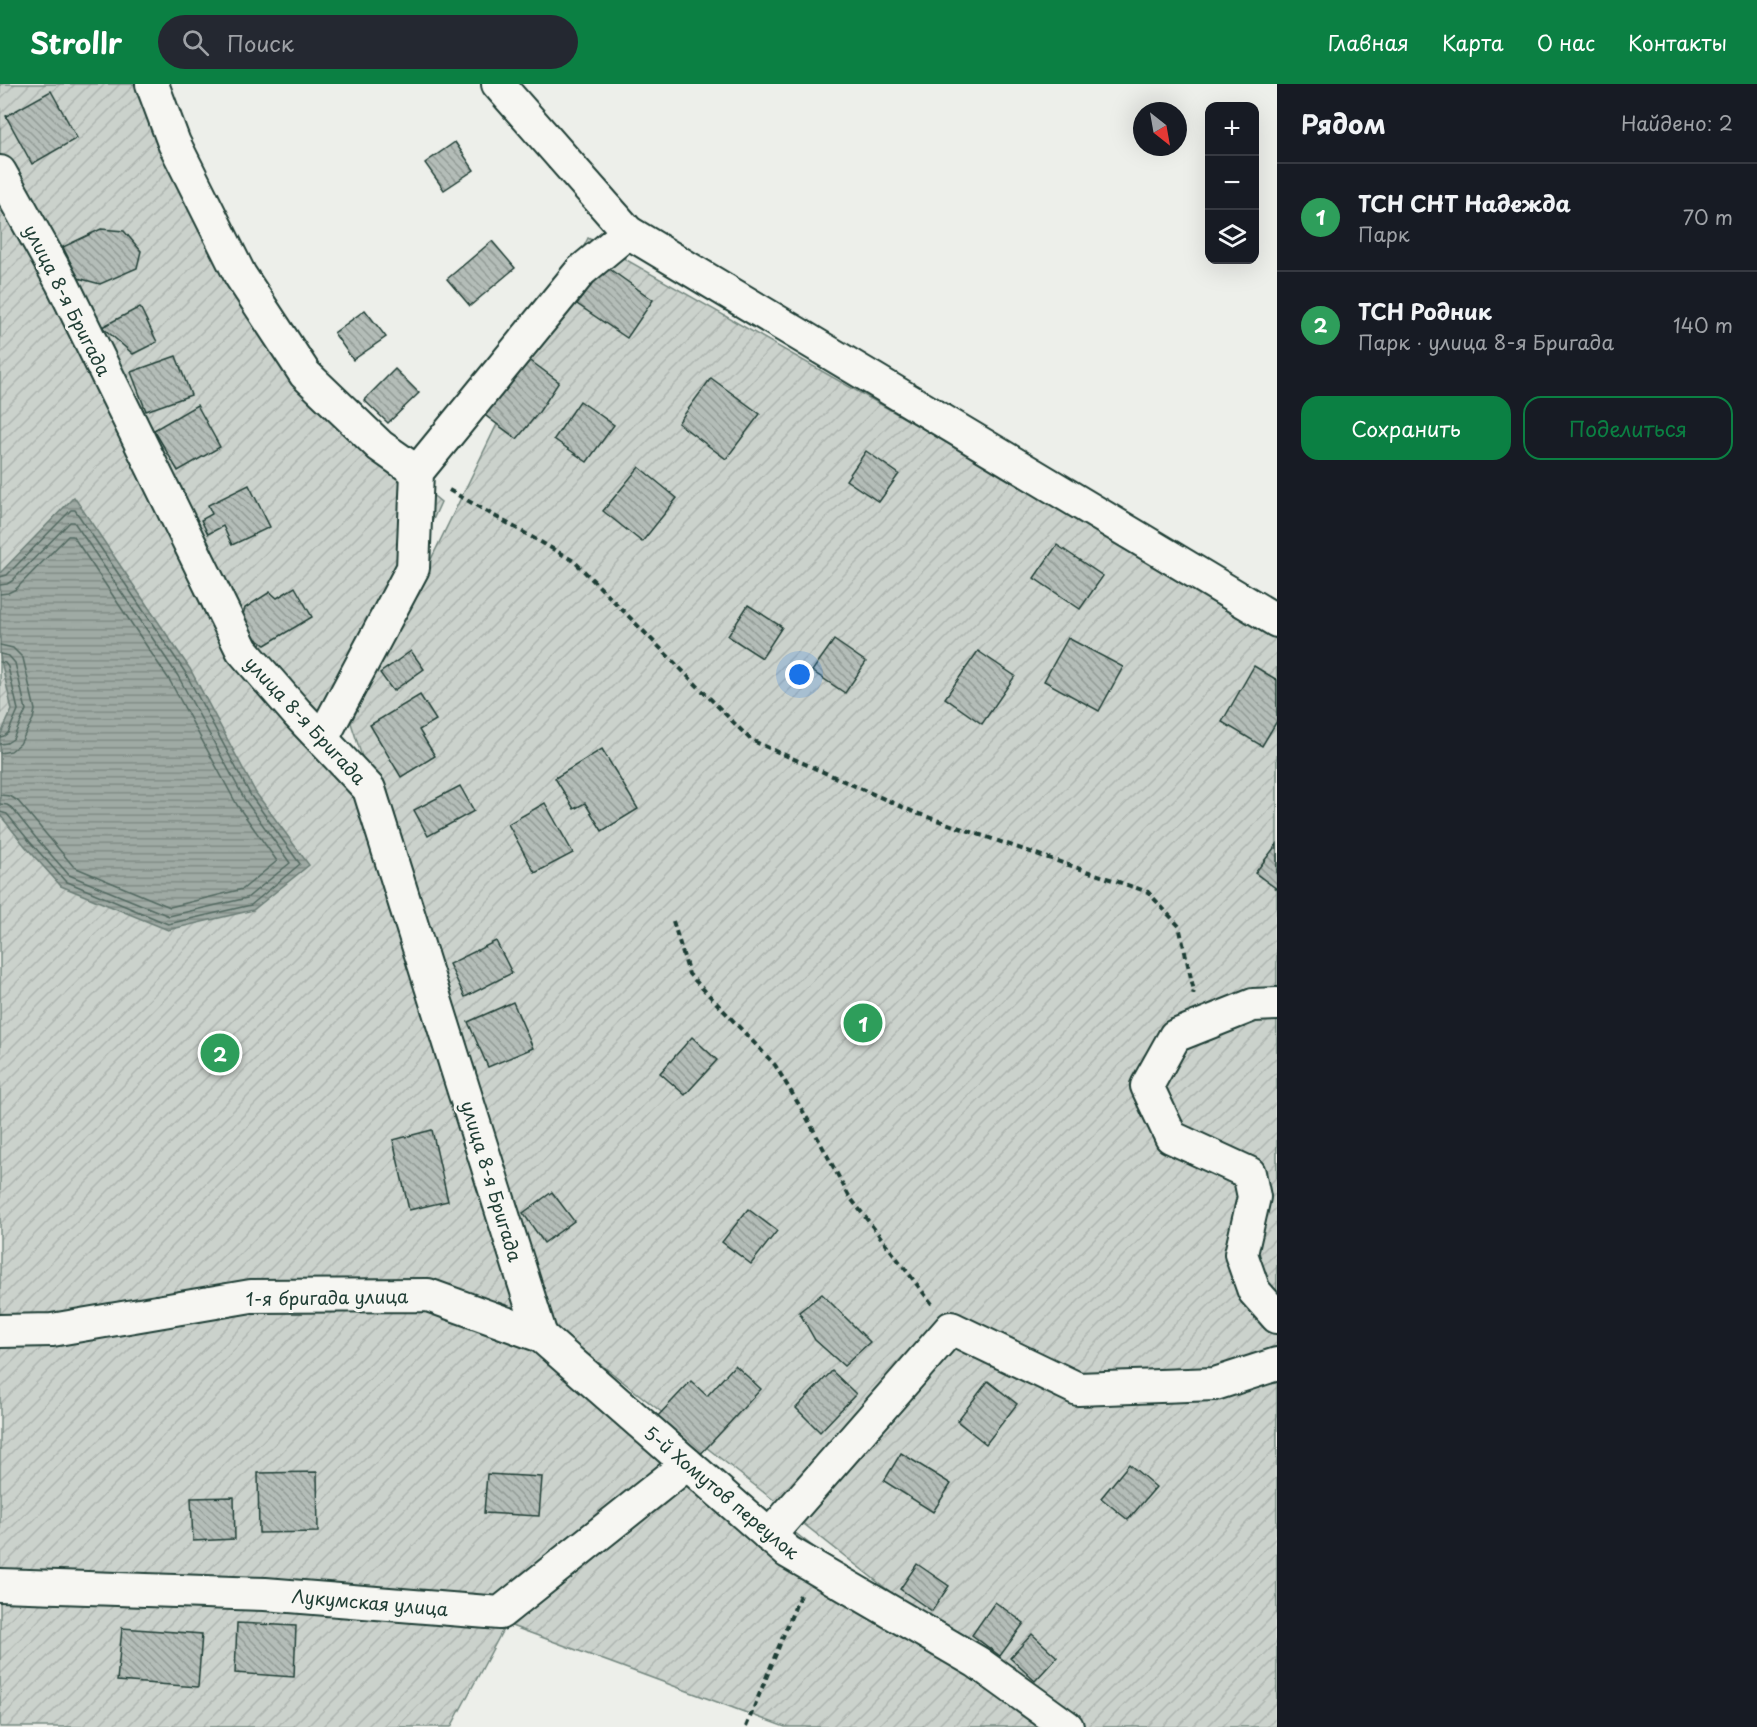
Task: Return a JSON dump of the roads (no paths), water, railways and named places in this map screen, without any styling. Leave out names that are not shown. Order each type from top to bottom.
[{"type":"street","points":[[152,84],[174,142],[240,275],[305,374],[380,446],[417,471]]},
{"type":"street","points":[[498,84],[628,232],[1277,621]]},
{"type":"street","name":"улица 8-я Бригада","points":[[0,172],[62,283],[242,650],[369,789],[541,1336]]},
{"type":"street","points":[[322,739],[413,568],[417,471],[581,271],[628,232]]},
{"type":"street","points":[[1277,1004],[1253,1005],[1174,1036],[1147,1086],[1172,1137],[1249,1173],[1254,1197],[1241,1254],[1254,1291],[1277,1317]]},
{"type":"street","name":"1-я бригада улица","points":[[0,1331],[52,1329],[251,1296],[428,1295],[541,1336]]},
{"type":"street","points":[[769,1536],[951,1328],[1078,1389],[1215,1384],[1277,1364]]},
{"type":"street","name":"5-й Хомутов переулок","points":[[541,1336],[788,1552],[977,1662],[1067,1727]]},
{"type":"street","name":"Лукумская улица","points":[[0,1585],[265,1593],[500,1613],[687,1464]]},
{"type":"water","points":[[74,497],[190,669],[256,793],[309,865],[253,910],[168,930],[61,886],[0,815],[0,736],[12,710],[0,656],[0,573]]},
{"type":"place","name":"ТСН СНТ Надежда","points":[[863,1023]]},
{"type":"place","name":"ТСН Родник","points":[[220,1053]]}]
